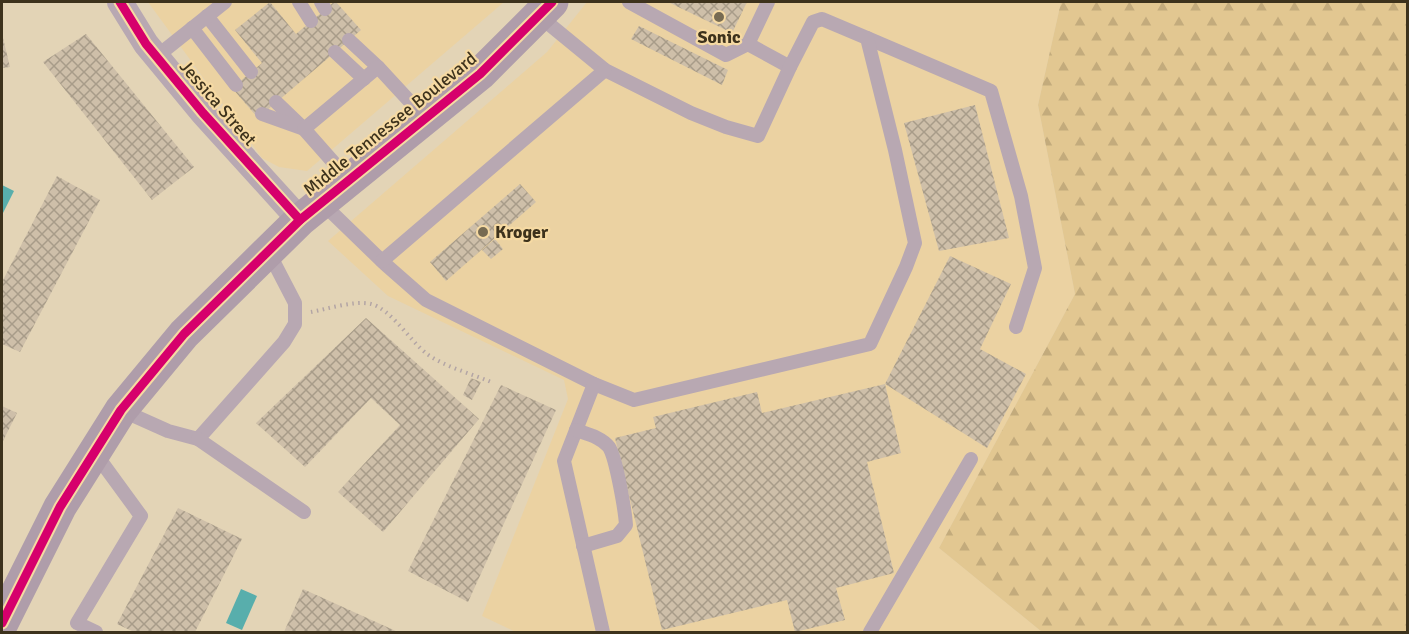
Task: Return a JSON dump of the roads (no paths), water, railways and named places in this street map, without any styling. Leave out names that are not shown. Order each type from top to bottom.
[{"type":"main road","name":"Middle Tennessee Boulevard","points":[[2,623],[60,507],[121,410],[190,327],[310,211],[480,74],[545,8]]},
{"type":"street","name":"Jessica Street","points":[[120,2],[146,44],[203,113],[310,211]]},
{"type":"lane","points":[[156,57],[225,2]]},
{"type":"lane","points":[[299,2],[311,21]]},
{"type":"lane","points":[[629,2],[726,54],[748,44],[768,2]]},
{"type":"lane","points":[[545,8],[605,70],[691,113],[726,127],[758,136],[813,22],[822,20],[991,91],[1021,196],[1035,268],[1016,327]]},
{"type":"lane","points":[[207,16],[251,72]]},
{"type":"lane","points":[[192,28],[236,85]]},
{"type":"lane","points":[[310,211],[382,261],[426,300],[594,384],[634,400],[870,344],[915,243],[867,38]]},
{"type":"lane","points":[[349,40],[378,67],[425,118]]},
{"type":"lane","points":[[748,44],[790,67]]},
{"type":"lane","points":[[335,52],[364,79]]},
{"type":"lane","points":[[304,129],[378,67]]},
{"type":"lane","points":[[382,261],[605,70]]},
{"type":"lane","points":[[276,102],[304,129],[349,180]]},
{"type":"lane","points":[[262,114],[304,129]]},
{"type":"lane","points":[[198,439],[284,342],[295,324],[295,303],[268,251]]},
{"type":"lane","points":[[594,384],[564,461],[603,633]]},
{"type":"lane","points":[[121,410],[168,431],[198,439],[304,512]]},
{"type":"lane","points":[[576,430],[596,437],[609,448],[625,508],[626,525],[617,536],[583,546]]},
{"type":"lane","points":[[95,452],[141,516],[77,623],[96,633]]},
{"type":"lane","points":[[870,633],[971,459]]},
{"type":"water","points":[[2,185],[14,191],[2,215]]},
{"type":"water","points":[[241,589],[257,596],[242,630],[226,623]]},
{"type":"place","name":"Sonic","points":[[719,17]]},
{"type":"place","name":"Kroger","points":[[483,232]]}]
